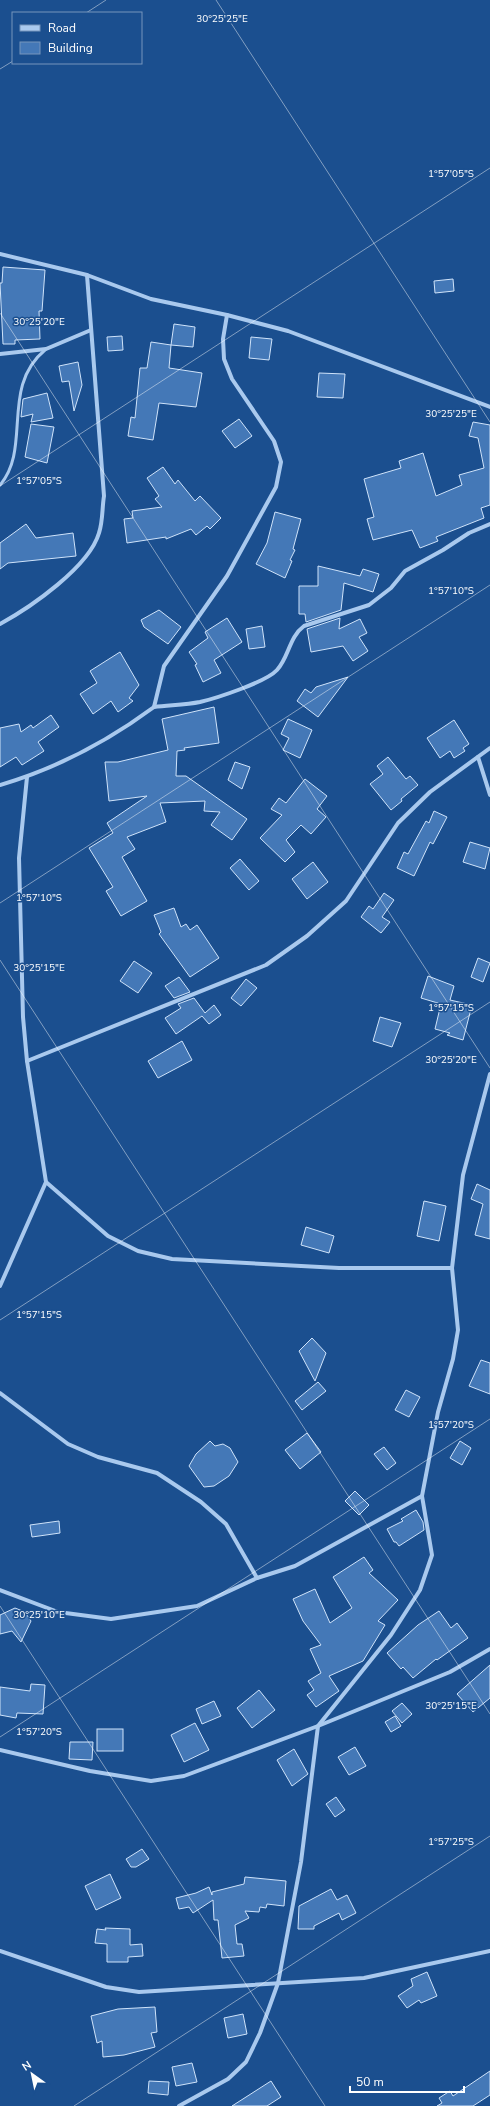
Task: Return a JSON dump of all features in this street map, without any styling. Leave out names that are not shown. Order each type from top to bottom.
[{"type":"street","points":[[0,254],[87,275],[151,299],[227,315],[288,331],[490,407]]},
{"type":"street","points":[[0,624],[59,583],[92,550],[99,532],[104,496],[87,275]]},
{"type":"street","points":[[154,707],[164,666],[226,576],[276,487],[281,462],[274,441],[232,379],[224,359],[224,339],[227,315]]},
{"type":"street","points":[[0,354],[46,349],[91,330]]},
{"type":"street","points":[[0,785],[27,777],[80,753],[131,724],[154,707],[200,702],[248,686],[264,678],[276,670],[298,630],[304,626],[369,605],[391,588],[405,571],[443,550],[469,533],[490,524]]},
{"type":"street","points":[[27,1061],[266,965],[307,936],[346,901],[398,823],[430,792],[490,748]]},
{"type":"street","points":[[478,757],[490,795]]},
{"type":"street","points":[[0,1286],[46,1182],[27,1061],[23,1017],[20,858],[27,777]]},
{"type":"street","points":[[180,2106],[228,2079],[246,2062],[260,2033],[278,1983],[301,1862],[318,1726],[391,1635],[420,1590],[432,1555],[422,1496],[438,1412],[453,1359],[458,1330],[452,1268],[463,1175],[490,1074]]},
{"type":"street","points":[[46,1182],[108,1236],[138,1251],[172,1259],[339,1268],[452,1268]]},
{"type":"street","points":[[0,1393],[68,1444],[98,1457],[157,1473],[201,1502],[226,1524],[257,1578]]},
{"type":"street","points":[[0,1590],[58,1612],[111,1619],[197,1606],[257,1578],[295,1566],[422,1496]]},
{"type":"street","points":[[0,1750],[90,1771],[151,1780],[184,1776],[318,1726],[450,1672],[490,1649]]},
{"type":"street","points":[[0,1951],[106,1987],[139,1992],[364,1978],[490,1951]]},
{"type":"lane","points":[[26,364],[31,358],[46,349]]},
{"type":"lane","points":[[0,485],[11,464],[11,441]]},
{"type":"building","points":[[3,267],[45,270],[42,311],[39,311],[40,339],[15,340],[15,344],[3,344],[0,283],[2,283]]},
{"type":"building","points":[[453,279],[454,291],[435,293],[434,281]]},
{"type":"building","points":[[174,324],[195,327],[193,347],[171,345]]},
{"type":"building","points":[[122,336],[123,350],[108,351],[107,337]]},
{"type":"building","points":[[251,337],[272,339],[269,360],[249,358]]},
{"type":"building","points":[[151,342],[171,345],[169,368],[202,373],[196,407],[159,403],[153,440],[128,436],[131,417],[135,418],[140,368],[147,368]]},
{"type":"building","points":[[78,362],[82,385],[74,411],[69,381],[62,382],[59,366]]},
{"type":"building","points":[[319,373],[345,374],[343,398],[317,397]]},
{"type":"building","points":[[47,393],[53,418],[31,422],[33,414],[21,417],[23,399]]},
{"type":"building","points":[[239,419],[252,436],[235,448],[222,431]]},
{"type":"building","points":[[473,422],[490,425],[490,505],[481,508],[484,518],[436,537],[438,541],[420,548],[412,530],[373,540],[367,519],[374,517],[364,479],[401,468],[399,461],[423,453],[436,496],[462,485],[459,475],[484,468],[478,438],[469,436]]},
{"type":"building","points":[[31,424],[54,427],[47,463],[25,457]]},
{"type":"building","points":[[163,467],[175,484],[178,480],[195,501],[200,496],[221,518],[210,529],[207,526],[196,535],[191,529],[166,539],[166,537],[127,543],[124,519],[133,518],[132,511],[162,507],[155,499],[159,496],[147,478]]},
{"type":"building","points":[[275,512],[301,519],[293,549],[295,550],[290,560],[292,561],[285,578],[256,564],[267,543]]},
{"type":"building","points":[[26,524],[36,538],[73,533],[76,556],[8,563],[0,569],[0,543]]},
{"type":"building","points":[[318,566],[360,576],[363,569],[379,574],[373,592],[344,583],[341,610],[306,622],[305,614],[299,614],[299,586],[318,586]]},
{"type":"building","points":[[159,610],[181,627],[168,644],[144,627],[141,620]]},
{"type":"building","points":[[227,618],[242,642],[214,660],[221,673],[203,682],[195,665],[197,664],[189,652],[208,638],[205,632]]},
{"type":"building","points":[[340,618],[339,629],[360,619],[367,633],[359,637],[368,651],[353,661],[343,646],[311,652],[307,629]]},
{"type":"building","points":[[262,626],[265,647],[249,649],[246,629]]},
{"type":"building","points":[[120,652],[139,685],[129,698],[133,701],[118,712],[111,701],[93,714],[80,694],[97,683],[90,671]]},
{"type":"building","points":[[348,677],[318,717],[297,701],[305,689],[311,693],[316,687]]},
{"type":"building","points":[[214,707],[219,743],[184,748],[185,750],[177,751],[176,776],[186,776],[247,819],[232,840],[211,825],[220,812],[204,811],[205,801],[160,803],[166,822],[127,837],[135,849],[122,857],[147,901],[121,916],[106,891],[113,887],[89,848],[113,833],[107,823],[147,796],[109,801],[105,762],[118,762],[168,750],[162,719]]},
{"type":"building","points":[[51,715],[59,727],[38,742],[44,751],[22,765],[16,757],[0,767],[0,728],[19,724],[21,732],[31,725],[33,728]]},
{"type":"building","points":[[288,719],[312,730],[300,758],[283,750],[289,738],[281,734]]},
{"type":"building","points":[[454,720],[469,744],[463,748],[465,751],[454,758],[450,751],[440,758],[427,738]]},
{"type":"building","points":[[388,757],[406,779],[410,776],[418,785],[401,799],[402,801],[391,810],[370,784],[383,774],[377,766]]},
{"type":"building","points":[[235,762],[250,767],[242,789],[228,780]]},
{"type":"building","points":[[305,779],[327,796],[317,809],[326,817],[311,834],[301,825],[286,840],[295,852],[285,862],[260,838],[282,815],[271,809],[279,798],[286,803]]},
{"type":"building","points":[[434,811],[447,817],[433,844],[430,842],[414,876],[397,868],[404,852],[408,854],[426,821],[429,823]]},
{"type":"building","points":[[470,842],[490,848],[485,869],[463,862]]},
{"type":"building","points":[[240,859],[259,881],[249,890],[230,868]]},
{"type":"building","points":[[313,862],[328,882],[307,899],[292,879]]},
{"type":"building","points":[[384,893],[394,900],[382,917],[390,922],[381,933],[361,917],[369,906],[373,909]]},
{"type":"building","points":[[174,908],[181,927],[186,924],[190,930],[197,925],[219,958],[190,977],[159,934],[161,932],[154,915]]},
{"type":"building","points":[[478,958],[490,963],[483,982],[471,977]]},
{"type":"building","points":[[134,961],[152,973],[138,993],[120,981]]},
{"type":"building","points":[[428,976],[454,986],[450,1000],[472,1005],[463,1040],[447,1035],[450,1033],[435,1029],[441,1004],[421,998]]},
{"type":"building","points":[[179,977],[190,992],[174,998],[165,986]]},
{"type":"building","points":[[246,979],[257,988],[241,1006],[231,998]]},
{"type":"building","points":[[194,998],[205,1013],[214,1005],[221,1015],[209,1024],[202,1016],[176,1034],[165,1018],[181,1008],[178,1004]]},
{"type":"building","points":[[380,1017],[401,1023],[392,1047],[373,1041]]},
{"type":"building","points":[[182,1041],[192,1060],[158,1078],[148,1061]]},
{"type":"building","points":[[477,1184],[490,1190],[490,1239],[475,1235],[483,1204],[471,1199]]},
{"type":"building","points":[[424,1201],[446,1206],[439,1241],[417,1236]]},
{"type":"building","points":[[306,1227],[334,1236],[329,1253],[301,1245]]},
{"type":"building","points":[[312,1338],[326,1353],[315,1381],[299,1351]]},
{"type":"building","points":[[481,1360],[490,1363],[490,1394],[469,1386]]},
{"type":"building","points":[[318,1382],[326,1391],[302,1410],[295,1401]]},
{"type":"building","points":[[406,1390],[420,1397],[409,1417],[395,1410]]},
{"type":"building","points":[[307,1433],[321,1452],[300,1469],[285,1450]]},
{"type":"building","points":[[210,1441],[215,1446],[223,1444],[230,1448],[238,1462],[229,1476],[214,1486],[204,1487],[189,1466],[196,1454]]},
{"type":"building","points":[[460,1441],[471,1448],[462,1465],[450,1458]]},
{"type":"building","points":[[384,1447],[396,1463],[387,1470],[374,1454]]},
{"type":"building","points":[[355,1491],[369,1505],[359,1515],[345,1501]]},
{"type":"building","points":[[416,1510],[423,1522],[424,1530],[399,1546],[396,1542],[394,1542],[387,1529],[403,1521],[401,1519]]},
{"type":"building","points":[[59,1521],[60,1533],[32,1537],[30,1525]]},
{"type":"building","points":[[364,1557],[373,1570],[369,1573],[398,1600],[378,1621],[385,1625],[363,1661],[329,1676],[339,1691],[316,1707],[307,1695],[314,1690],[308,1681],[321,1673],[310,1649],[321,1645],[303,1621],[293,1599],[315,1589],[330,1623],[352,1608],[333,1577]]},
{"type":"building","points":[[15,1608],[25,1612],[31,1621],[21,1642],[12,1631],[0,1634],[0,1615]]},
{"type":"building","points":[[439,1611],[451,1628],[457,1623],[468,1638],[437,1660],[436,1659],[413,1678],[403,1667],[401,1669],[387,1653],[418,1625]]},
{"type":"building","points":[[490,1665],[490,1698],[473,1712],[457,1694]]},
{"type":"building","points":[[31,1684],[45,1685],[43,1714],[17,1713],[16,1718],[0,1715],[0,1687],[30,1691]]},
{"type":"building","points":[[259,1690],[275,1710],[252,1728],[237,1708]]},
{"type":"building","points":[[214,1701],[221,1716],[202,1724],[196,1709]]},
{"type":"building","points":[[402,1703],[412,1714],[402,1723],[392,1711]]},
{"type":"building","points":[[395,1716],[401,1726],[391,1732],[385,1722]]},
{"type":"building","points":[[195,1723],[209,1750],[184,1762],[171,1735]]},
{"type":"building","points":[[97,1729],[123,1729],[123,1751],[97,1751]]},
{"type":"building","points":[[70,1742],[93,1742],[92,1760],[69,1759]]},
{"type":"building","points":[[355,1747],[366,1766],[349,1775],[338,1757]]},
{"type":"building","points":[[294,1749],[308,1774],[292,1786],[277,1760]]},
{"type":"building","points":[[336,1797],[345,1810],[335,1817],[326,1804]]},
{"type":"building","points":[[142,1849],[149,1859],[136,1867],[131,1867],[126,1859]]},
{"type":"building","points":[[110,1874],[121,1898],[96,1910],[85,1886]]},
{"type":"building","points":[[245,1877],[286,1881],[284,1906],[267,1904],[266,1908],[260,1907],[259,1912],[245,1911],[249,1918],[235,1925],[237,1944],[242,1944],[244,1956],[222,1958],[218,1920],[214,1920],[213,1900],[193,1913],[189,1907],[179,1909],[176,1898],[196,1893],[209,1887],[212,1895],[212,1892],[244,1884]]},
{"type":"building","points":[[331,1889],[337,1900],[347,1895],[356,1913],[342,1920],[339,1913],[314,1926],[314,1929],[298,1929],[299,1906]]},
{"type":"building","points":[[105,1928],[130,1929],[130,1945],[142,1944],[143,1956],[128,1957],[128,1962],[107,1962],[107,1944],[95,1943],[97,1929],[106,1930]]},
{"type":"building","points":[[427,1972],[437,1996],[421,2003],[419,2000],[407,2008],[398,1996],[413,1986],[411,1979]]},
{"type":"building","points":[[155,2007],[157,2032],[151,2033],[155,2047],[124,2055],[103,2057],[102,2041],[97,2043],[91,2016],[118,2009]]},
{"type":"building","points":[[243,2014],[247,2034],[228,2038],[224,2018]]},
{"type":"building","points":[[192,2063],[197,2082],[176,2086],[172,2067]]},
{"type":"building","points":[[490,2071],[490,2095],[473,2106],[437,2106],[442,2103],[439,2098],[450,2091],[453,2096]]},
{"type":"building","points":[[149,2081],[169,2082],[168,2095],[148,2093]]},
{"type":"building","points":[[271,2081],[281,2097],[267,2106],[232,2106]]}]
